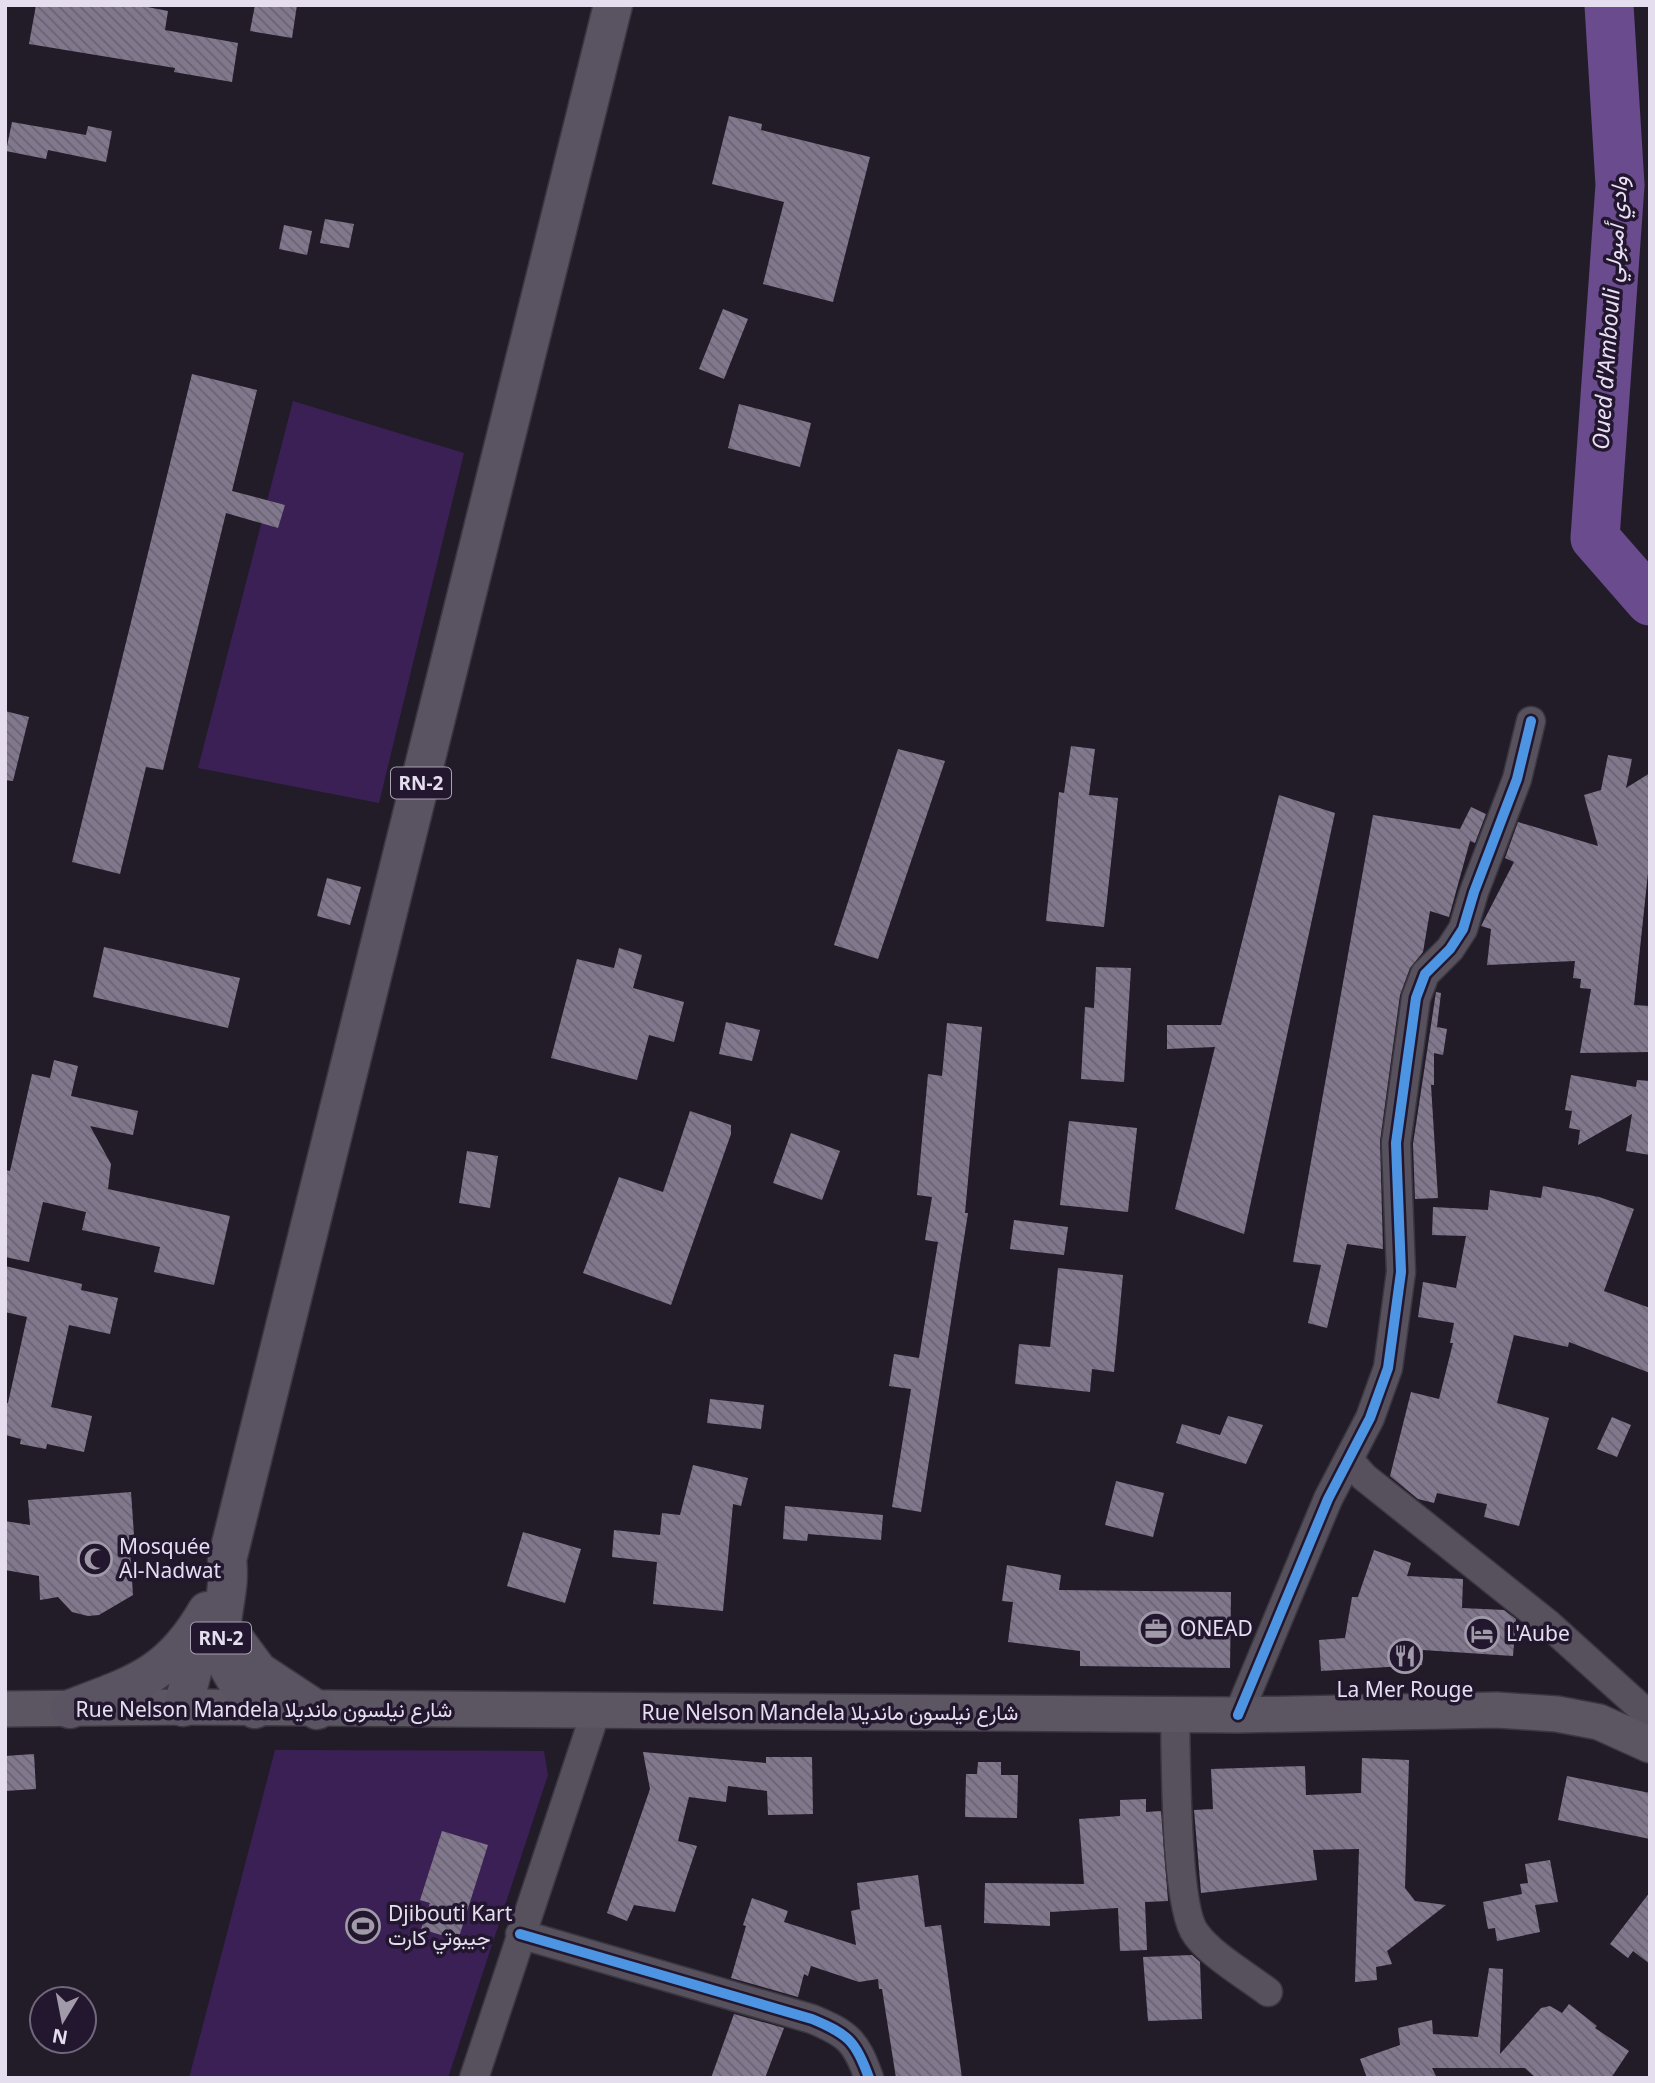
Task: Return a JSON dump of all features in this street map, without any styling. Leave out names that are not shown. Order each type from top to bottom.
[{"type":"highway","name":"RN-2","points":[[255,1709],[225,1655],[221,1642],[216,1609],[218,1575],[227,1560],[613,5]]},
{"type":"highway","name":"RN-2","points":[[183,1707],[216,1609]]},
{"type":"highway","points":[[70,1709],[159,1671],[176,1657],[216,1609],[245,1657],[281,1689],[317,1710]]},
{"type":"main road","name":"Rue Nelson Mandela شارع نيلسون مانديلا","points":[[5,1709],[183,1707],[1238,1715],[1497,1710],[1557,1713],[1599,1722],[1650,1745]]},
{"type":"street","points":[[1238,1715],[1328,1499],[1370,1418],[1388,1368],[1401,1272],[1395,1143],[1416,998],[1425,974],[1450,949],[1463,929],[1474,892],[1517,779],[1531,721]]},
{"type":"street","points":[[1349,1460],[1364,1477],[1547,1623],[1650,1716]]},
{"type":"street","points":[[474,2078],[596,1711]]},
{"type":"street","points":[[1175,1714],[1183,1892],[1189,1921],[1196,1935],[1268,1992]]},
{"type":"street","points":[[520,1934],[822,2023],[841,2031],[857,2048],[869,2078]]},
{"type":"shaded area","points":[[293,401],[464,453],[379,803],[198,768]]},
{"type":"shaded area","name":"Djibouti Kart جيبوتي كارت","points":[[275,1750],[544,1751],[548,1775],[448,2078],[189,2078]]},
{"type":"building","points":[[36,5],[137,5],[168,11],[165,30],[238,43],[232,82],[174,72],[175,68],[29,44]]},
{"type":"building","points":[[255,5],[297,5],[292,38],[250,31]]},
{"type":"building","points":[[729,116],[762,124],[761,130],[870,157],[833,302],[763,284],[784,202],[712,184]]},
{"type":"building","points":[[12,122],[86,135],[88,126],[112,131],[106,162],[48,150],[46,159],[6,151]]},
{"type":"building","points":[[325,219],[354,224],[349,248],[320,243]]},
{"type":"building","points":[[284,225],[312,231],[307,255],[279,249]]},
{"type":"building","points":[[723,309],[748,319],[724,379],[699,369]]},
{"type":"building","points":[[192,374],[257,390],[232,491],[285,505],[278,528],[226,513],[163,770],[146,767],[120,874],[72,862]]},
{"type":"building","points":[[739,404],[811,423],[800,467],[728,448]]},
{"type":"building","points":[[5,711],[29,717],[13,781],[5,780]]},
{"type":"building","points":[[1071,746],[1095,749],[1089,795],[1118,798],[1104,927],[1046,921],[1059,792],[1064,793]]},
{"type":"building","points":[[898,749],[945,761],[878,959],[834,945]]},
{"type":"building","points":[[1608,755],[1632,759],[1626,788],[1650,773],[1650,854],[1634,1005],[1650,1006],[1650,1052],[1580,1053],[1591,989],[1580,988],[1581,979],[1573,978],[1575,961],[1487,965],[1491,929],[1481,926],[1514,862],[1505,858],[1518,822],[1598,846],[1584,795],[1601,790]]},
{"type":"building","points":[[1279,795],[1335,813],[1244,1234],[1175,1209],[1215,1047],[1167,1049],[1167,1025],[1221,1025]]},
{"type":"building","points":[[1471,807],[1486,814],[1475,843],[1470,841],[1449,917],[1430,911],[1423,952],[1410,968],[1400,995],[1380,1141],[1383,1249],[1347,1244],[1327,1328],[1308,1323],[1321,1265],[1293,1262],[1373,815],[1460,829]]},
{"type":"building","points":[[327,878],[361,887],[350,925],[317,916]]},
{"type":"building","points":[[104,947],[240,978],[228,1028],[93,997]]},
{"type":"building","points":[[619,948],[642,955],[633,988],[684,1002],[674,1042],[649,1035],[637,1080],[551,1058],[577,959],[614,968]]},
{"type":"building","points":[[1096,967],[1131,968],[1124,1082],[1081,1079],[1085,1007],[1094,1008]]},
{"type":"building","points":[[1436,992],[1441,993],[1437,1027],[1447,1029],[1443,1055],[1434,1053],[1434,1085],[1431,1085],[1438,1198],[1415,1199],[1413,1144]]},
{"type":"building","points":[[726,1022],[760,1030],[752,1061],[719,1054]]},
{"type":"building","points":[[947,1023],[982,1027],[965,1213],[968,1213],[921,1512],[892,1507],[911,1389],[889,1386],[894,1354],[919,1358],[938,1242],[925,1240],[932,1197],[917,1195],[928,1074],[942,1076]]},
{"type":"building","points":[[54,1060],[78,1066],[71,1096],[138,1111],[133,1135],[90,1126],[111,1164],[108,1189],[230,1216],[214,1285],[154,1272],[160,1247],[82,1230],[86,1212],[43,1202],[29,1262],[5,1257],[5,1170],[10,1171],[32,1074],[50,1078]]},
{"type":"building","points":[[1571,1075],[1636,1087],[1637,1080],[1650,1081],[1650,1155],[1626,1151],[1632,1114],[1578,1145],[1580,1130],[1569,1128],[1572,1111],[1565,1110]]},
{"type":"building","points":[[690,1111],[731,1125],[731,1134],[671,1305],[583,1273],[619,1177],[663,1192]]},
{"type":"building","points":[[1069,1121],[1137,1128],[1128,1212],[1060,1205]]},
{"type":"building","points":[[791,1133],[840,1151],[822,1200],[773,1183]]},
{"type":"building","points":[[467,1151],[498,1156],[490,1208],[459,1203]]},
{"type":"building","points":[[1543,1186],[1599,1197],[1634,1209],[1604,1291],[1650,1308],[1650,1373],[1569,1342],[1568,1347],[1514,1335],[1497,1403],[1549,1418],[1519,1526],[1484,1517],[1487,1504],[1437,1493],[1434,1503],[1418,1499],[1390,1476],[1411,1392],[1439,1399],[1453,1343],[1450,1343],[1454,1323],[1418,1317],[1423,1282],[1456,1288],[1466,1236],[1432,1235],[1433,1207],[1488,1210],[1490,1190],[1541,1198]]},
{"type":"building","points":[[1014,1220],[1068,1227],[1064,1255],[1010,1249]]},
{"type":"building","points":[[5,1266],[82,1284],[81,1290],[118,1298],[110,1334],[69,1325],[51,1407],[92,1416],[84,1452],[47,1444],[46,1449],[20,1444],[21,1439],[5,1435],[5,1403],[8,1403],[27,1317],[5,1312]]},
{"type":"building","points":[[1058,1268],[1123,1275],[1114,1372],[1092,1369],[1090,1392],[1015,1384],[1019,1344],[1050,1347]]},
{"type":"building","points":[[710,1399],[764,1405],[761,1429],[707,1423]]},
{"type":"building","points":[[1228,1416],[1263,1425],[1246,1464],[1176,1443],[1182,1424],[1220,1435]]},
{"type":"building","points":[[1612,1417],[1631,1425],[1617,1457],[1597,1449]]},
{"type":"building","points":[[693,1465],[748,1478],[741,1506],[733,1504],[723,1611],[653,1604],[657,1562],[612,1557],[614,1530],[660,1535],[662,1513],[680,1515]]},
{"type":"building","points":[[1116,1481],[1164,1493],[1153,1537],[1105,1525]]},
{"type":"building","points":[[131,1492],[134,1535],[129,1535],[133,1595],[99,1615],[88,1616],[72,1612],[58,1597],[40,1600],[39,1576],[5,1570],[5,1521],[30,1525],[28,1500]]},
{"type":"building","points":[[785,1506],[883,1515],[881,1540],[808,1534],[807,1541],[783,1539]]},
{"type":"building","points":[[523,1532],[581,1549],[565,1603],[507,1586]]},
{"type":"building","points":[[1374,1550],[1411,1563],[1407,1576],[1463,1579],[1462,1608],[1504,1610],[1516,1619],[1513,1656],[1423,1650],[1422,1665],[1321,1671],[1319,1640],[1345,1638],[1352,1597],[1358,1597]]},
{"type":"building","name":"ONEAD","points":[[1007,1565],[1061,1575],[1059,1590],[1231,1592],[1230,1668],[1080,1666],[1080,1651],[1008,1642],[1013,1602],[1002,1601]]},
{"type":"building","points":[[643,1752],[766,1763],[766,1757],[812,1757],[813,1814],[768,1815],[767,1791],[728,1786],[726,1802],[689,1797],[678,1841],[697,1846],[675,1912],[634,1905],[627,1921],[607,1913],[650,1789]]},
{"type":"building","points":[[34,1754],[36,1789],[5,1791],[5,1756]]},
{"type":"building","points":[[1362,1758],[1409,1760],[1405,1888],[1415,1901],[1446,1905],[1387,1951],[1392,1964],[1376,1967],[1377,1980],[1355,1982],[1359,1849],[1313,1850],[1317,1880],[1201,1893],[1194,1810],[1213,1809],[1211,1769],[1305,1766],[1306,1795],[1361,1793]]},
{"type":"building","points":[[978,1762],[1001,1762],[1001,1775],[1018,1775],[1017,1818],[965,1817],[966,1774],[977,1774]]},
{"type":"building","points":[[1567,1776],[1650,1793],[1650,1839],[1558,1820]]},
{"type":"building","points":[[1146,1799],[1146,1812],[1161,1811],[1168,1901],[1145,1902],[1147,1950],[1120,1951],[1118,1908],[1050,1912],[1050,1926],[984,1923],[985,1883],[1084,1884],[1079,1819],[1120,1816],[1120,1800]]},
{"type":"building","points":[[442,1831],[488,1845],[458,1940],[421,1929],[430,1903],[420,1900]]},
{"type":"building","points":[[1550,1860],[1558,1902],[1535,1905],[1540,1932],[1497,1941],[1495,1928],[1488,1929],[1483,1902],[1522,1894],[1520,1884],[1528,1883],[1525,1864]]},
{"type":"building","points":[[918,1875],[925,1927],[941,1925],[962,2078],[896,2078],[882,1989],[879,1989],[878,1979],[859,1982],[811,1966],[808,1976],[804,1974],[798,1997],[731,1978],[752,1898],[788,1911],[784,1922],[856,1945],[851,1911],[860,1909],[857,1883]]},
{"type":"building","points":[[1650,1892],[1650,1964],[1633,1951],[1628,1958],[1610,1944]]},
{"type":"building","points":[[1192,1955],[1200,1962],[1202,2019],[1148,2021],[1143,1957]]},
{"type":"building","points":[[1489,1968],[1503,1969],[1500,2054],[1541,2008],[1550,2006],[1562,2013],[1569,2004],[1597,2026],[1595,2028],[1629,2051],[1611,2078],[1536,2078],[1525,2068],[1432,2068],[1437,2078],[1367,2078],[1360,2059],[1400,2045],[1398,2028],[1432,2020],[1433,2034],[1478,2037]]},
{"type":"building","points":[[734,2014],[784,2028],[765,2078],[711,2078]]},
{"type":"waterway","name":"Oued d'Ambouli وادي أمبولي","points":[[1609,5],[1620,185],[1595,538],[1650,601]]},
{"type":"cycle path","points":[[1238,1715],[1328,1499],[1370,1418],[1388,1368],[1401,1272],[1396,1143],[1416,998],[1425,974],[1450,949],[1463,929],[1474,892],[1517,779],[1531,721]]},
{"type":"cycle path","points":[[520,1934],[812,2019],[834,2029],[849,2040],[860,2055],[869,2078]]},
{"type":"place","name":"Mosquée Al-Nadwat","points":[[95,1559]]},
{"type":"place","name":"ONEAD","points":[[1156,1629]]},
{"type":"place","name":"L'Aube","points":[[1482,1634]]},
{"type":"place","name":"La Mer Rouge","points":[[1405,1656]]},
{"type":"place","name":"Djibouti Kart جيبوتي كارت","points":[[363,1926]]}]
